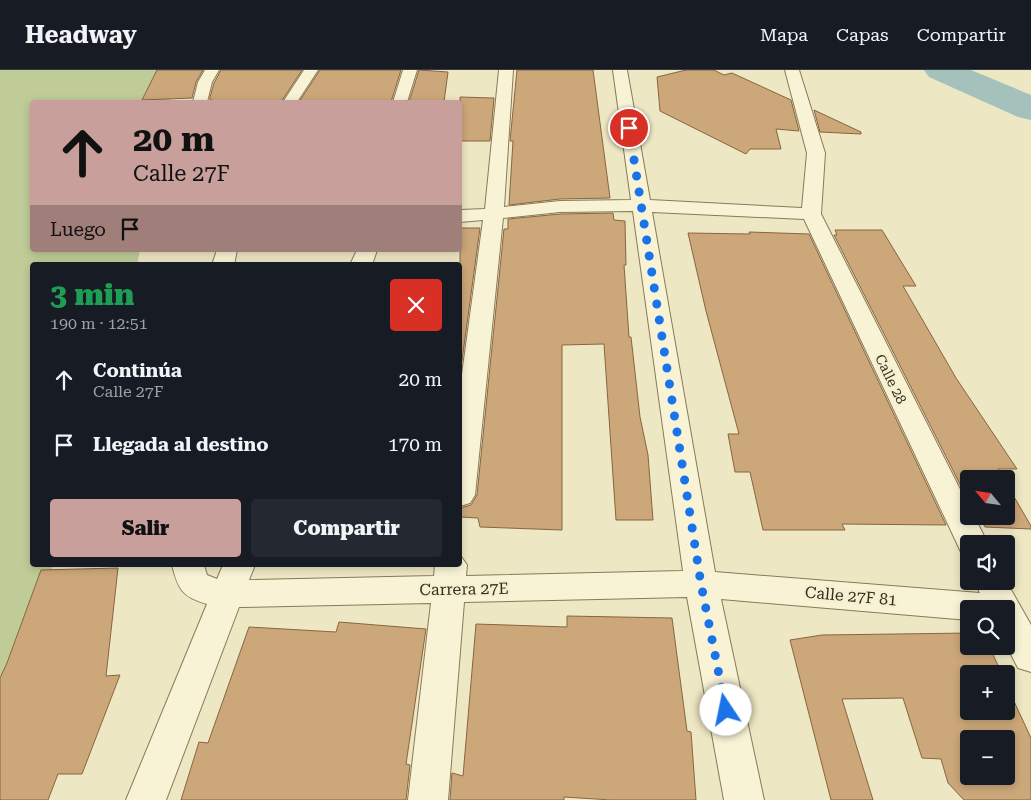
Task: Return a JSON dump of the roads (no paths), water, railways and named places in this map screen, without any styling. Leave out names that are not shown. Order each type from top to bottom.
[{"type":"street","points":[[200,100],[205,82],[212,70]]},
{"type":"street","points":[[291,100],[311,70]]},
{"type":"street","points":[[401,100],[410,70]]},
{"type":"street","points":[[462,478],[494,215],[506,70]]},
{"type":"street","points":[[620,70],[701,584],[744,800]]},
{"type":"street","points":[[462,216],[494,215],[572,206],[642,205],[811,214],[816,154],[792,70]]},
{"type":"street","name":"Calle 28","points":[[811,214],[968,535]]},
{"type":"street","name":"Carrera 27E","points":[[189,567],[193,582],[206,591],[233,580],[450,577],[701,584]]},
{"type":"street","points":[[428,800],[450,577]]},
{"type":"street","points":[[146,800],[233,580]]},
{"type":"street","name":"Calle 27F 81","points":[[701,584],[960,606]]},
{"type":"street","points":[[1015,629],[1031,657]]},
{"type":"waterway","points":[[941,70],[1031,109]]}]
